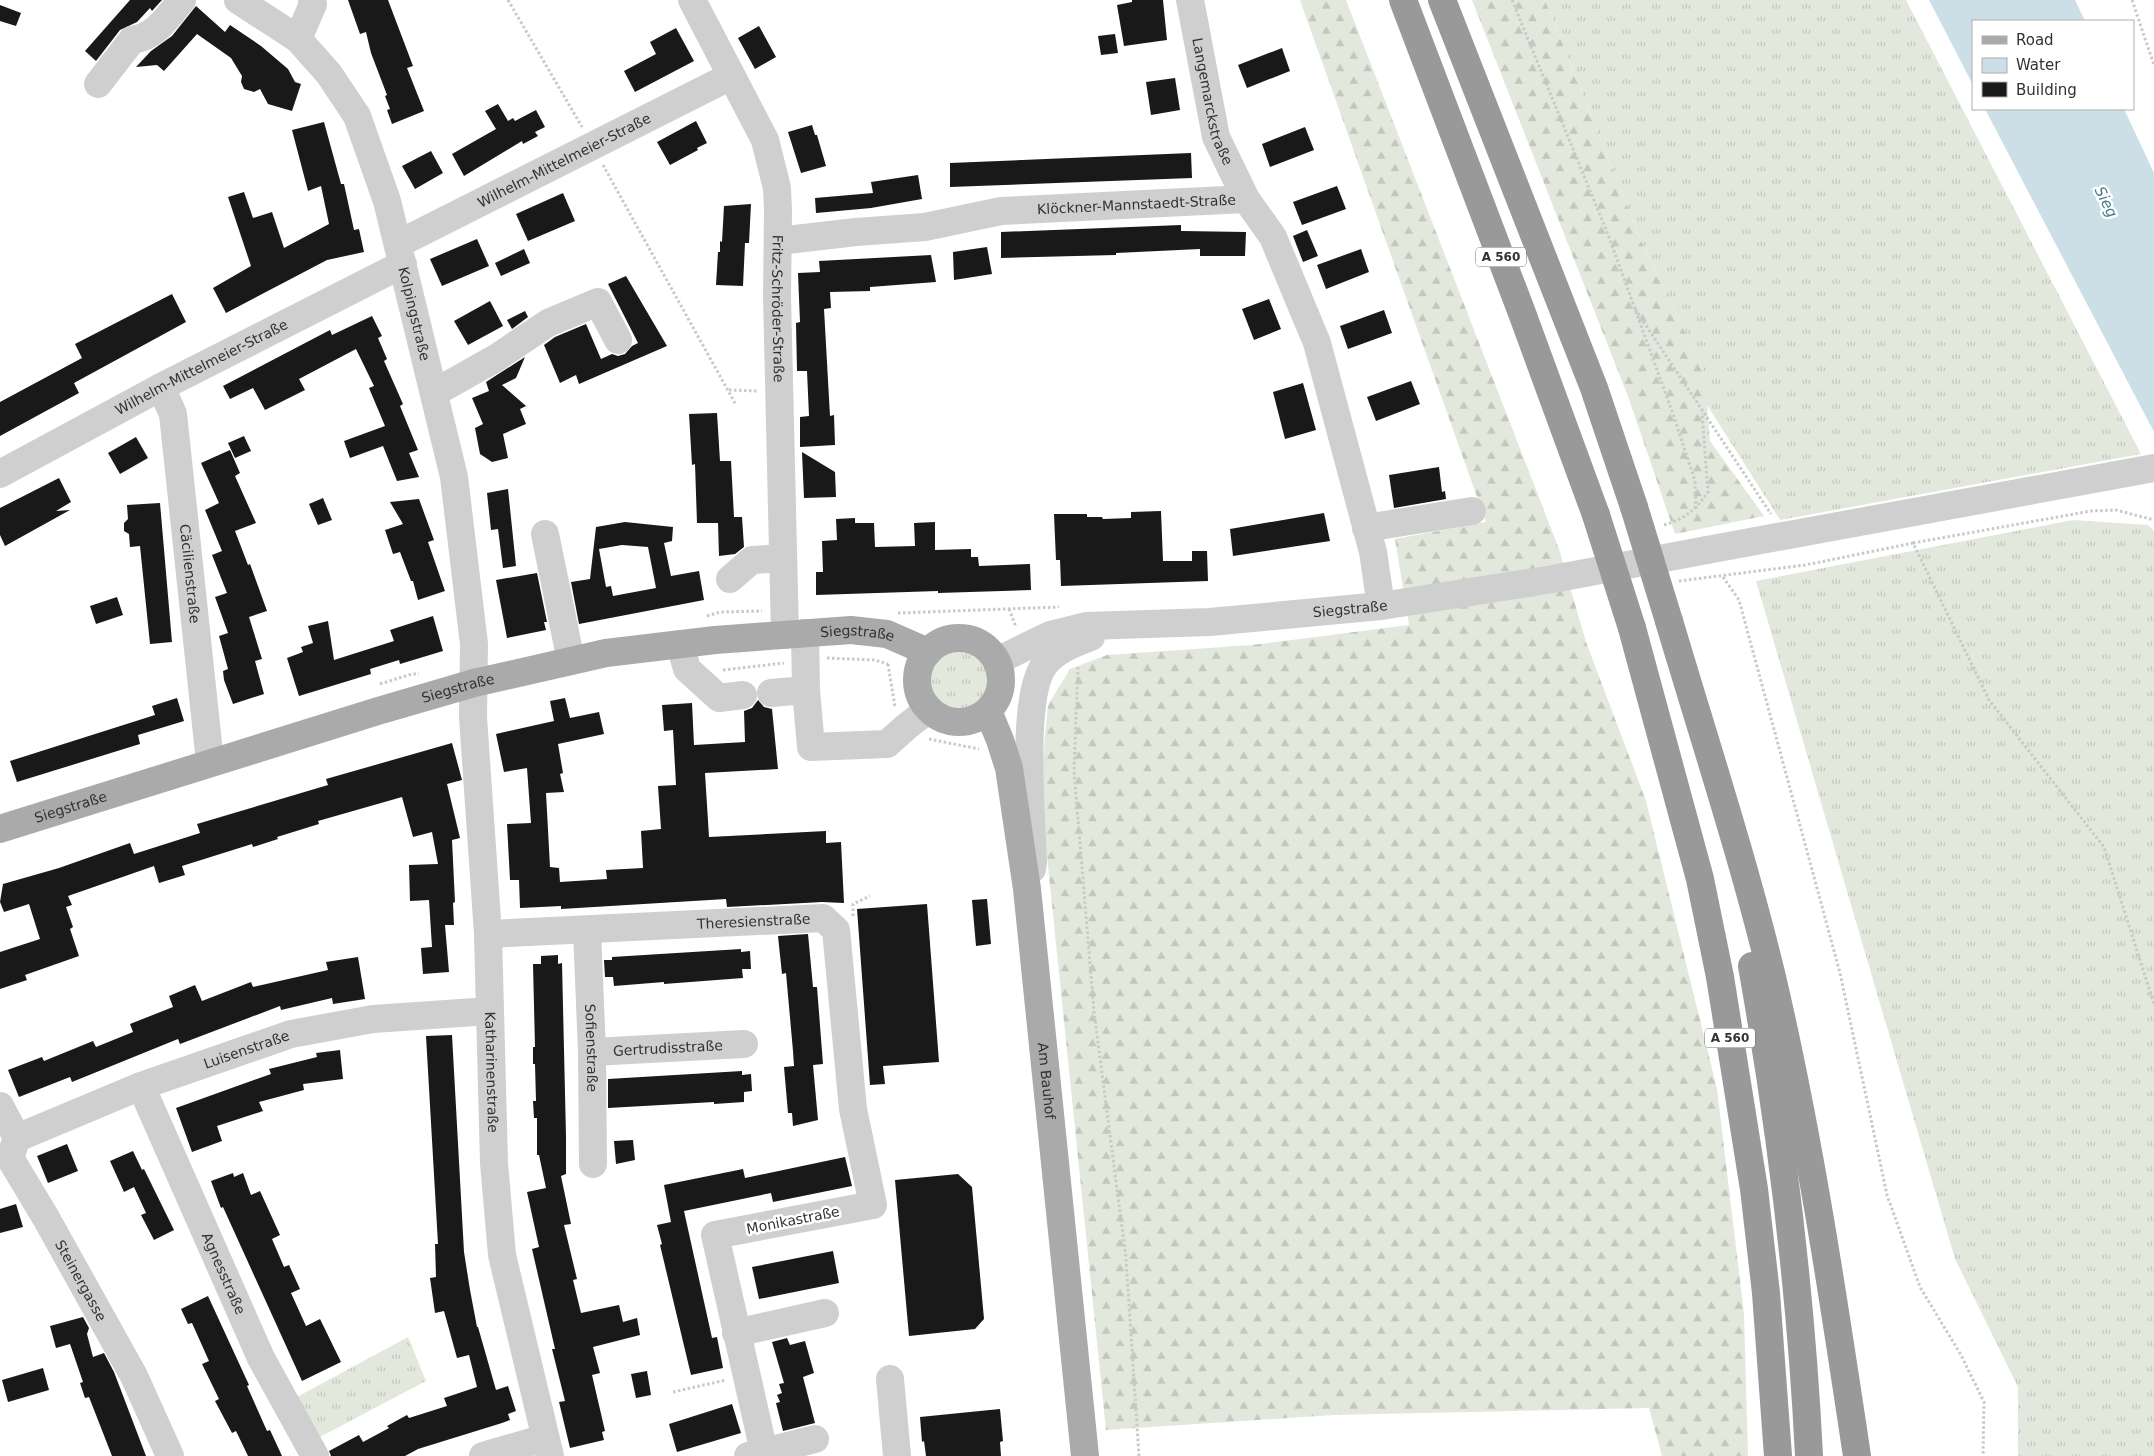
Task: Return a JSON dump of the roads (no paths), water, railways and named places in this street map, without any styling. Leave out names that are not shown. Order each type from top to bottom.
[{"type":"highway","name":"A 560","points":[[1403,0],[1522,313],[1596,515],[1632,628],[1700,879],[1720,977],[1755,1198],[1766,1292],[1778,1456]]},
{"type":"highway","name":"A 560","points":[[1442,0],[1591,379],[1634,507],[1708,752],[1751,959],[1786,1182],[1798,1291],[1809,1456]]},
{"type":"highway","points":[[1708,752],[1751,892],[1795,1084],[1830,1277],[1857,1456]]},
{"type":"main road","name":"Siegstraße","points":[[0,829],[210,762],[474,683],[606,653],[684,657],[795,634],[851,630],[887,634],[928,652]]},
{"type":"main road","points":[[951,638],[965,638],[978,642],[989,650],[997,661],[1001,674],[1001,687],[996,700],[988,711],[977,718],[964,722],[945,719],[929,709],[922,699],[918,680],[921,662],[938,643],[951,638]]},
{"type":"main road","name":"Am Bauhof","points":[[988,711],[1009,768],[1027,889],[1085,1456]]},
{"type":"street","points":[[98,84],[132,40],[143,38],[157,30],[182,0]]},
{"type":"street","name":"Kolpingstraße","points":[[238,0],[298,40],[329,74],[357,116],[387,200],[454,477],[460,512],[474,644],[474,683]]},
{"type":"street","points":[[298,40],[313,4],[312,0]]},
{"type":"street","name":"Fritz-Schröder-Straße","points":[[692,0],[731,76],[754,114],[765,140],[777,188],[778,241],[776,274],[783,558],[795,634],[805,661],[811,747],[887,744],[929,709]]},
{"type":"street","name":"Langemarckstraße","points":[[1190,0],[1216,136],[1246,199]]},
{"type":"street","name":"Wilhelm-Mittelmeier-Straße","points":[[0,474],[592,146],[731,76]]},
{"type":"street","name":"Klöckner-Mannstaedt-Straße","points":[[778,241],[856,232],[925,227],[1001,211],[1246,199],[1273,237],[1317,343],[1373,552],[1381,606]]},
{"type":"street","points":[[434,393],[496,358],[548,323],[598,302],[618,340]]},
{"type":"street","name":"Cäcilienstraße","points":[[161,386],[173,414],[210,762]]},
{"type":"street","name":"Siegstraße","points":[[997,661],[1050,635],[1086,626],[1210,622],[1381,606],[1554,579],[2154,468]]},
{"type":"street","points":[[1366,528],[1472,510]]},
{"type":"street","points":[[545,534],[571,661]]},
{"type":"street","points":[[730,579],[752,560],[783,558]]},
{"type":"street","points":[[1027,889],[1033,862],[1030,744],[1032,704],[1037,678],[1045,664],[1059,651],[1075,643],[1126,625]]},
{"type":"street","points":[[684,657],[719,698],[743,695]]},
{"type":"street","name":"Katharinenstraße","points":[[474,683],[473,717],[488,934],[494,1163],[502,1255],[547,1447]]},
{"type":"street","points":[[771,693],[806,690]]},
{"type":"street","name":"Theresienstraße","points":[[488,934],[823,918],[836,930],[853,1110]]},
{"type":"street","name":"Sofienstraße","points":[[587,930],[592,1052],[593,1164]]},
{"type":"street","name":"Luisenstraße","points":[[17,1138],[142,1086],[291,1034],[374,1019],[490,1011]]},
{"type":"street","name":"Gertrudisstraße","points":[[592,1052],[744,1044]]},
{"type":"street","name":"Agnesstraße","points":[[142,1086],[262,1358],[316,1456]]},
{"type":"street","points":[[0,1106],[17,1138]]},
{"type":"street","name":"Monikastraße","points":[[815,1439],[756,1454],[746,1376],[715,1236],[873,1205],[853,1110]]},
{"type":"street","name":"Steinergasse","points":[[17,1138],[10,1158],[46,1218],[134,1376],[170,1456]]},
{"type":"street","points":[[736,1332],[825,1313]]},
{"type":"street","points":[[890,1379],[897,1456]]},
{"type":"street","points":[[483,1456],[547,1447]]},
{"type":"water","points":[[1929,0],[2075,0],[2085,20],[1972,20],[1972,83]]},
{"type":"water","name":"Sieg","points":[[1986,110],[2124,110],[2154,173],[2154,432]]}]
